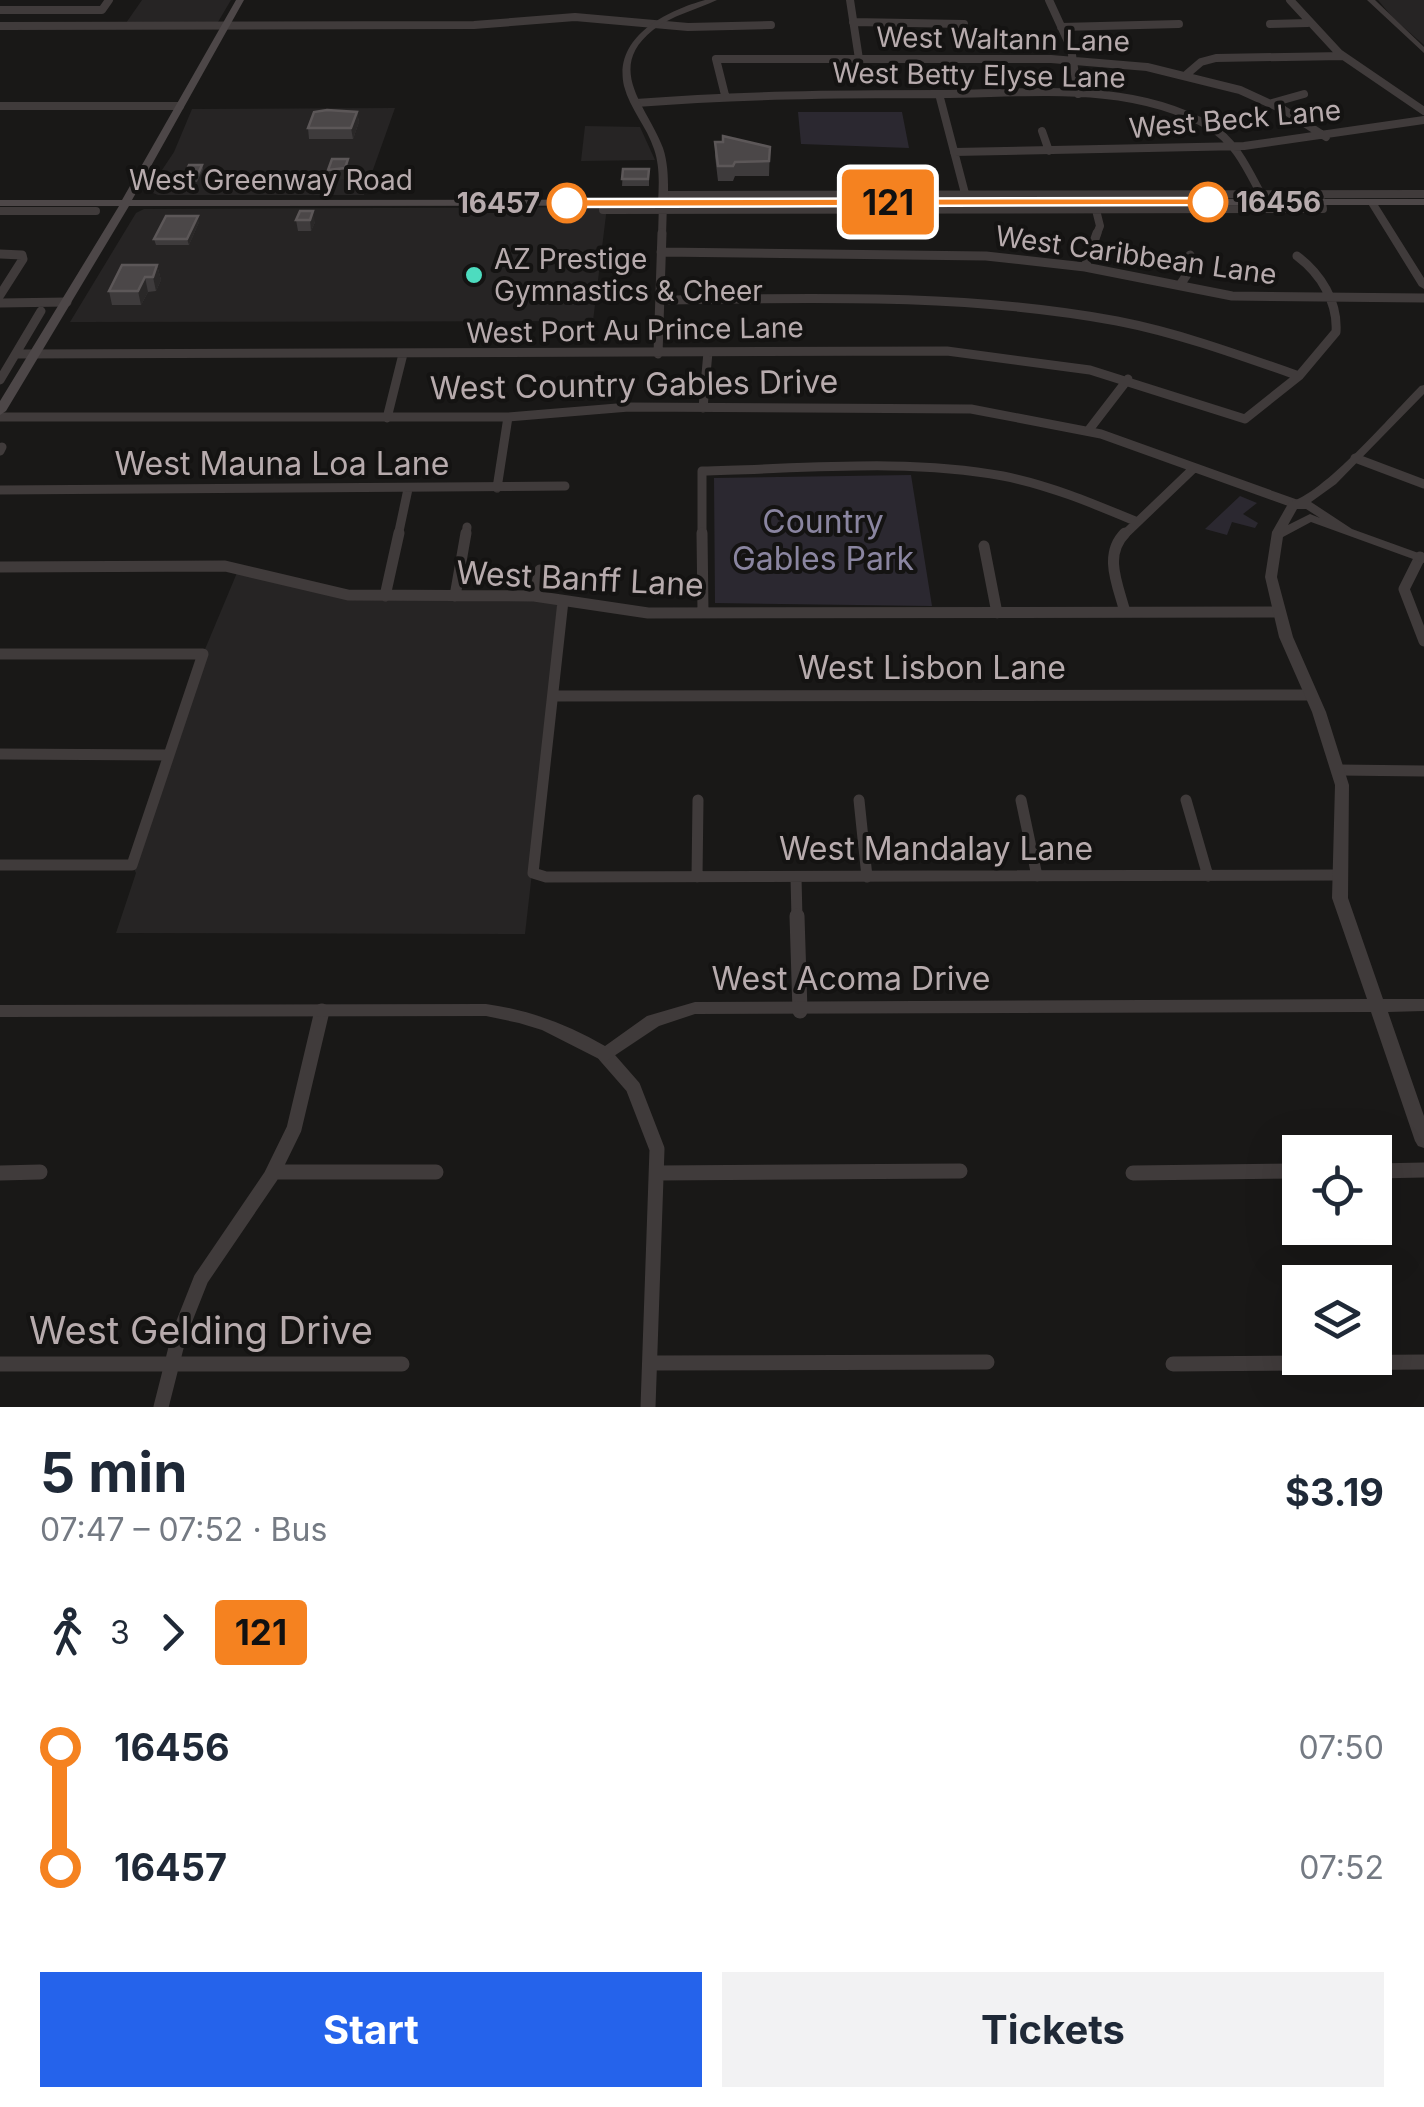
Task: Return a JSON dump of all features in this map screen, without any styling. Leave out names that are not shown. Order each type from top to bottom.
[{"type":"main road","points":[[0,414],[240,0]]},
{"type":"main road","name":"West Greenway Road","points":[[0,203],[663,203],[966,198],[1095,206],[1262,198],[1424,202]]},
{"type":"street","points":[[0,10],[102,10],[109,0]]},
{"type":"street","points":[[658,354],[661,156],[628,85],[629,60],[654,24],[674,12],[713,0]]},
{"type":"street","points":[[850,0],[859,59]]},
{"type":"street","points":[[1049,0],[1072,59],[1078,94]]},
{"type":"street","points":[[1290,0],[1343,56],[1424,110]]},
{"type":"street","points":[[1371,0],[1424,50]]},
{"type":"street","points":[[0,26],[474,24],[574,17],[654,24],[771,24]]},
{"type":"street","points":[[853,22],[964,24]]},
{"type":"street","points":[[1270,24],[1308,23]]},
{"type":"street","points":[[1061,28],[1178,24]]},
{"type":"street","name":"West Waltann Lane","points":[[725,95],[716,59],[1072,59],[1187,74],[1202,62],[1216,58],[1343,56]]},
{"type":"street","points":[[1187,74],[1272,103],[1326,137]]},
{"type":"street","points":[[939,94],[966,198]]},
{"type":"street","name":"West Betty Elyse Lane","points":[[636,103],[725,95],[1078,94],[1142,102],[1194,118],[1234,146]]},
{"type":"street","points":[[1272,103],[1304,94]]},
{"type":"street","name":"West Betty Elyse Lane","points":[[1132,111],[1142,102]]},
{"type":"street","points":[[0,106],[180,106]]},
{"type":"street","name":"West Beck Lane","points":[[954,152],[1234,146],[1326,137],[1424,120]]},
{"type":"street","points":[[1042,130],[1049,152]]},
{"type":"street","points":[[1234,146],[1262,198]]},
{"type":"street","name":"West Greenway Road","points":[[966,198],[1424,194]]},
{"type":"street","name":"West Greenway Road","points":[[603,210],[663,203],[1324,209],[1322,202]]},
{"type":"street","points":[[1372,202],[1424,286]]},
{"type":"street","points":[[1085,267],[1101,219],[1095,206]]},
{"type":"street","name":"West Greenway Road","points":[[0,211],[96,211]]},
{"type":"street","name":"West Caribbean Lane","points":[[661,252],[927,253],[1085,267],[1255,298],[1424,298]]},
{"type":"street","points":[[0,254],[22,255],[0,294]]},
{"type":"street","points":[[1180,285],[1194,264],[1190,255]]},
{"type":"street","points":[[660,300],[922,299],[1023,307],[1165,332],[1298,376],[1336,332],[1338,321],[1309,264],[1297,256]]},
{"type":"street","points":[[0,303],[68,302]]},
{"type":"street","points":[[0,380],[41,311]]},
{"type":"street","name":"West Port Au Prince Lane","points":[[16,354],[947,351],[1006,356],[1128,379],[1245,418],[1298,376]]},
{"type":"street","points":[[703,408],[708,352]]},
{"type":"street","points":[[387,418],[403,354]]},
{"type":"street","points":[[1088,430],[1128,379]]},
{"type":"street","points":[[1424,388],[1278,536],[1270,563],[1280,612],[1339,770],[1343,805],[1339,876],[1343,909],[1424,1141]]},
{"type":"street","name":"West Country Gables Drive","points":[[0,414],[387,418],[508,417],[596,409],[971,409],[1088,430],[1422,558]]},
{"type":"street","points":[[497,488],[508,417]]},
{"type":"street","points":[[1355,458],[1424,484]]},
{"type":"street","points":[[1126,612],[1112,560],[1119,535],[1194,468]]},
{"type":"street","points":[[703,612],[702,470],[946,470],[1002,476],[1064,492],[1134,520]]},
{"type":"street","name":"West Mauna Loa Lane","points":[[0,490],[565,486]]},
{"type":"street","points":[[385,596],[408,489]]},
{"type":"street","points":[[455,596],[467,527]]},
{"type":"street","points":[[984,546],[997,612]]},
{"type":"street","points":[[1422,558],[1403,580],[1402,592],[1424,641]]},
{"type":"street","name":"West Banff Lane","points":[[0,567],[225,566],[331,594],[534,596],[648,613],[1280,612]]},
{"type":"street","points":[[534,596],[540,570]]},
{"type":"street","points":[[552,696],[563,600]]},
{"type":"street","points":[[0,654],[203,654],[132,865],[0,865]]},
{"type":"street","name":"West Lisbon Lane","points":[[552,696],[1311,695]]},
{"type":"street","name":"West Mandalay Lane","points":[[552,696],[533,872],[546,877],[1339,876]]},
{"type":"street","points":[[0,754],[169,755]]},
{"type":"street","points":[[1339,770],[1424,770]]},
{"type":"street","points":[[698,800],[698,877]]},
{"type":"street","points":[[859,800],[867,876]]},
{"type":"street","points":[[1021,800],[1037,876]]},
{"type":"street","points":[[1186,800],[1208,876]]},
{"type":"street","points":[[796,877],[800,1011]]},
{"type":"street","name":"West Acoma Drive","points":[[604,1055],[652,1021],[695,1008],[800,1011],[1424,1005]]},
{"type":"street","points":[[0,1011],[486,1010],[530,1016],[569,1032],[620,1068],[644,1108],[657,1149],[648,1407]]},
{"type":"street","points":[[161,1407],[180,1325],[210,1263],[273,1172],[300,1112],[322,1011]]},
{"type":"street","points":[[1392,1171],[1424,1170]]},
{"type":"street","points":[[657,1172],[960,1171]]},
{"type":"street","points":[[0,1173],[40,1172]]},
{"type":"street","points":[[273,1172],[436,1172]]},
{"type":"street","points":[[1133,1173],[1282,1172]]},
{"type":"street","points":[[650,1363],[986,1362]]},
{"type":"street","points":[[1173,1364],[1424,1362]]},
{"type":"street","name":"West Gelding Drive","points":[[0,1364],[402,1364]]},
{"type":"shaded area","points":[[142,0],[231,0],[218,22],[126,23]]},
{"type":"shaded area","points":[[1378,0],[1424,0],[1424,45],[1394,19]]},
{"type":"shaded area","points":[[395,108],[364,195],[158,195],[148,191],[174,152],[192,109]]},
{"type":"shaded area","points":[[585,126],[640,127],[655,160],[581,161]]},
{"type":"shaded area","points":[[607,207],[593,321],[70,322],[136,213],[144,209]]},
{"type":"shaded area","points":[[239,568],[316,590],[563,601],[525,934],[116,933],[136,873],[132,865],[203,654]]},
{"type":"green space","points":[[798,112],[902,112],[909,148],[801,144]]},
{"type":"green space","name":"Country Gables Park","points":[[911,475],[932,606],[715,603],[714,478]]},
{"type":"green space","points":[[1240,496],[1257,503],[1243,514],[1258,523],[1255,528],[1232,522],[1227,535],[1205,529]]},
{"type":"building","points":[[314,112],[357,112],[351,128],[308,128]]},
{"type":"building","points":[[723,136],[770,147],[769,161],[718,166],[715,142],[723,142]]},
{"type":"building","points":[[332,159],[348,159],[345,168],[328,170]]},
{"type":"building","points":[[189,165],[202,165],[196,178],[182,179]]},
{"type":"building","points":[[623,169],[649,169],[648,179],[622,179]]},
{"type":"building","points":[[300,211],[313,211],[310,220],[296,220]]},
{"type":"building","points":[[166,216],[198,216],[187,239],[154,239]]},
{"type":"building","points":[[122,265],[157,265],[153,277],[145,277],[138,291],[109,291]]},
{"type":"bus line","name":"121","points":[[567,203],[1208,202]]},
{"type":"place","name":"16456","points":[[1208,202]]},
{"type":"place","name":"16457","points":[[567,203]]},
{"type":"place","name":"AZ Prestige Gymnastics & Cheer","points":[[474,275]]}]
